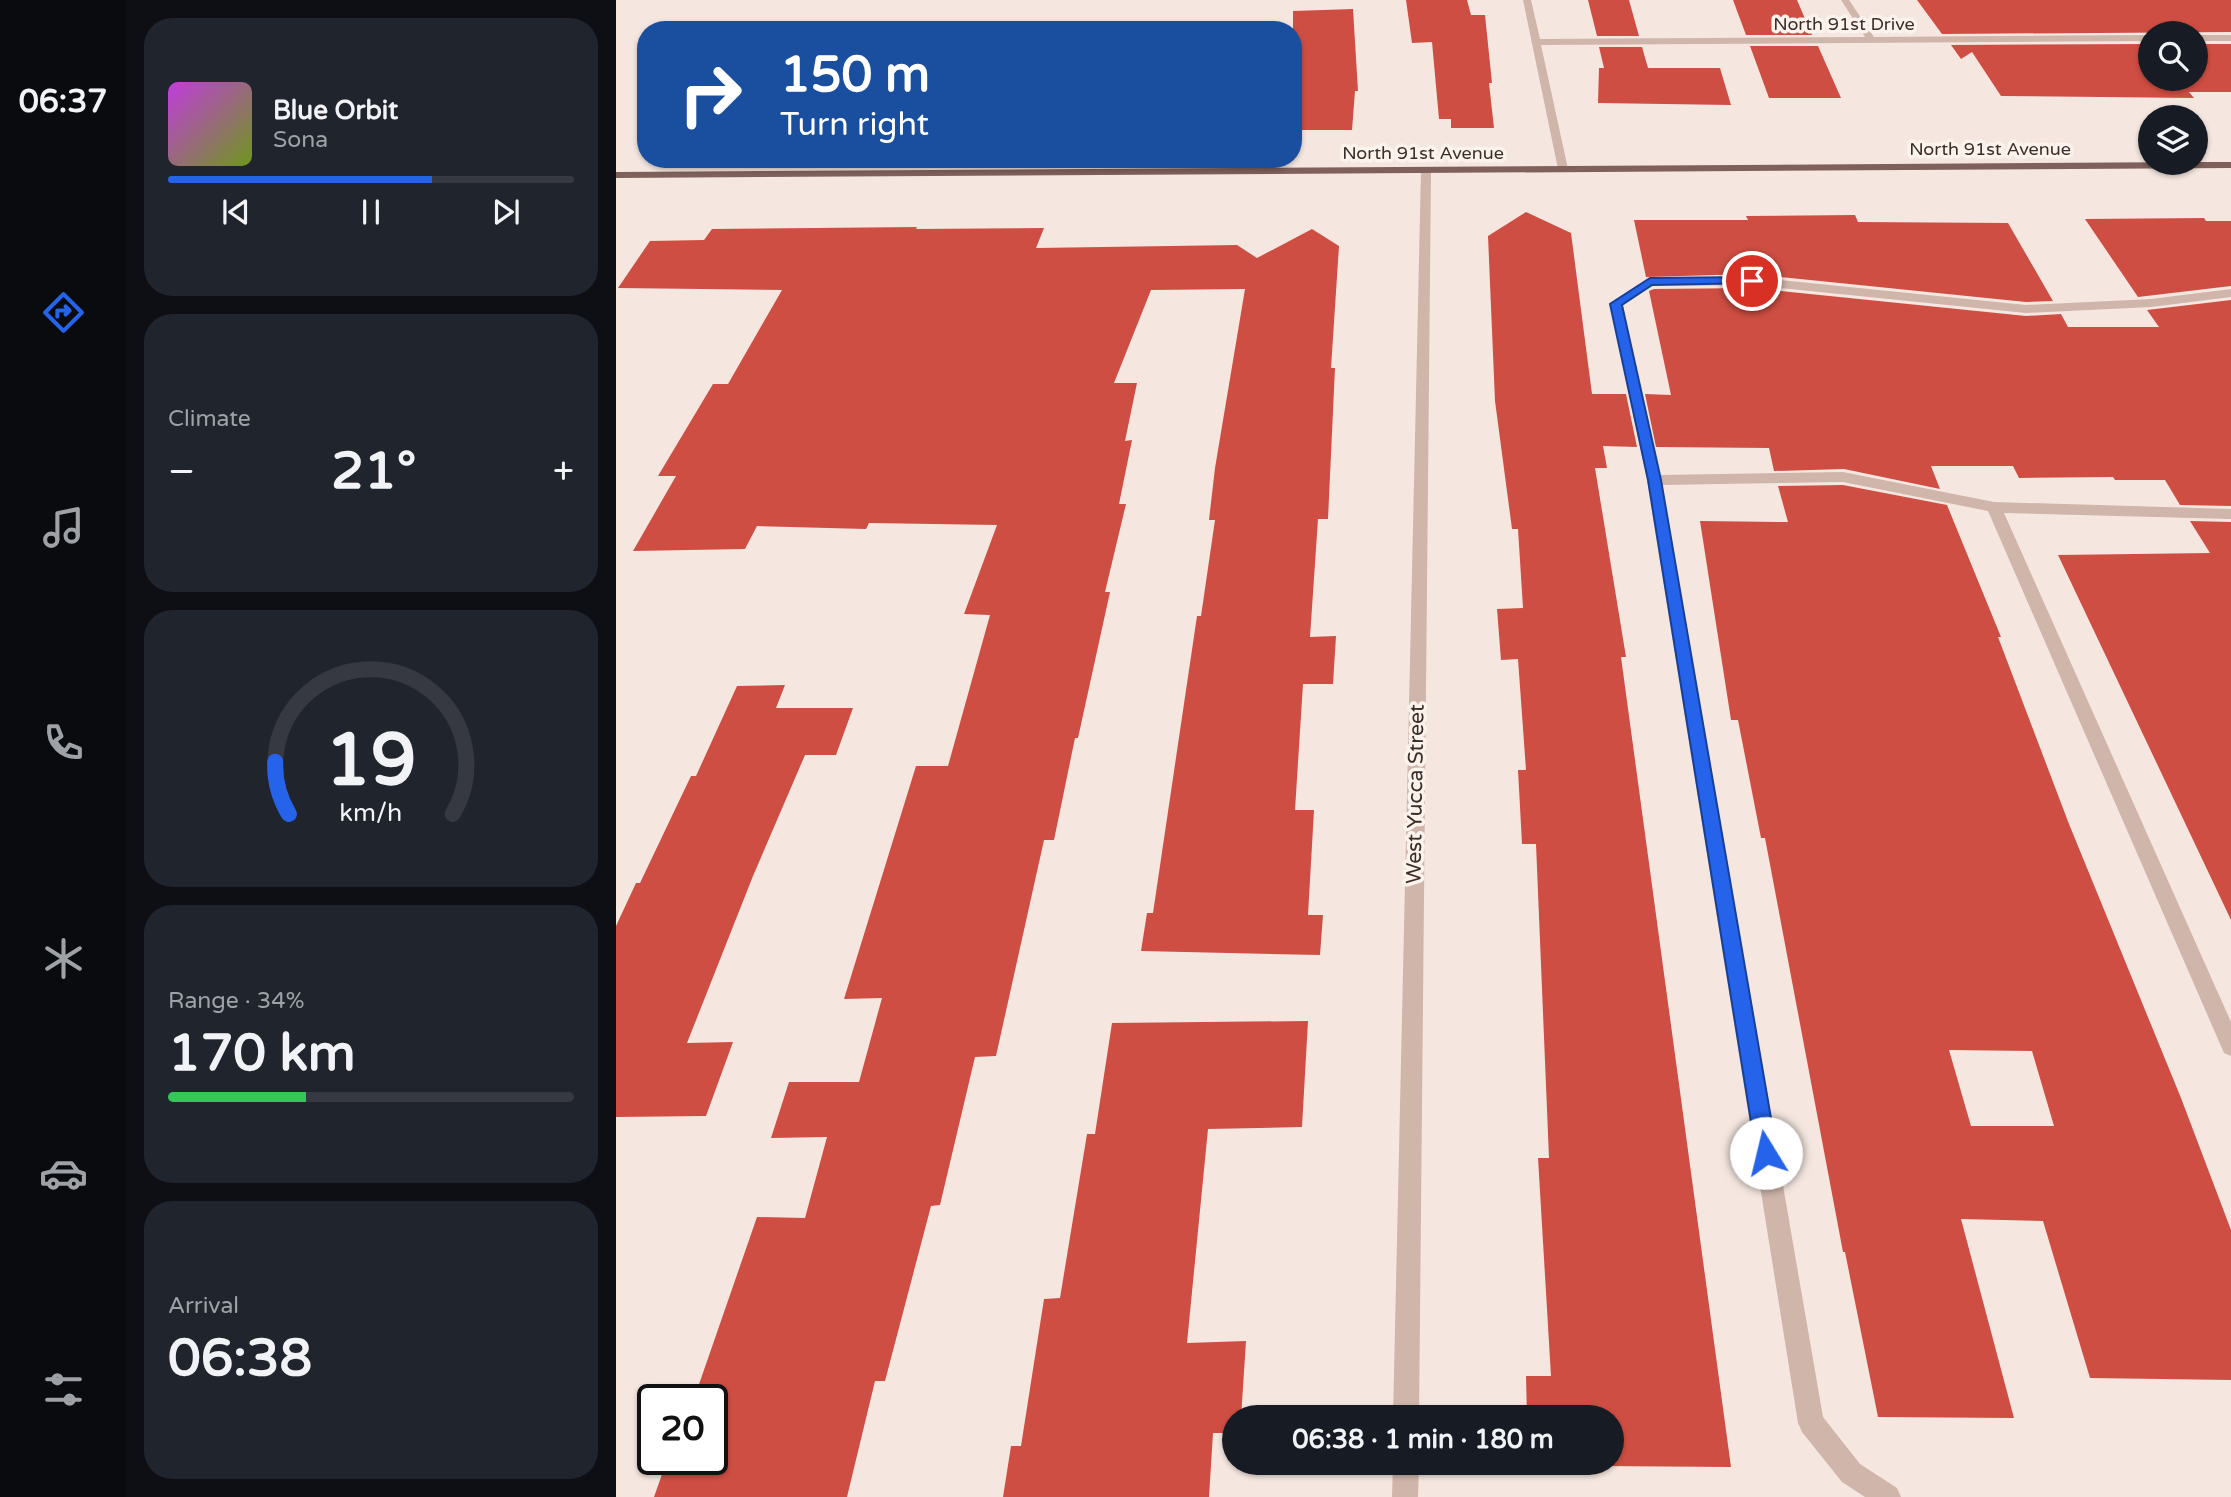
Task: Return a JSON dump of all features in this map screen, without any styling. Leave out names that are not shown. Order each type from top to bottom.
[{"type":"main road","name":"North 91st Avenue","points":[[616,175],[2231,165]]},
{"type":"street","points":[[1527,0],[1563,169]]},
{"type":"street","points":[[1845,0],[1871,39]]},
{"type":"street","name":"North 91st Drive","points":[[1537,41],[2138,38]]},
{"type":"street","points":[[2208,38],[2231,38]]},
{"type":"street","name":"West Yucca Street","points":[[1406,1405],[1426,171]]},
{"type":"street","points":[[1888,1497],[1851,1473],[1811,1423],[1654,480],[1616,304],[1650,282],[1752,281],[2026,309],[2151,303],[2231,293]]},
{"type":"street","points":[[1654,480],[1843,477],[1994,507],[2231,514]]},
{"type":"street","points":[[1994,507],[2231,1046]]},
{"type":"street","points":[[1405,1497],[1406,1475]]},
{"type":"building","points":[[1406,0],[1467,0],[1471,15],[1485,15],[1494,128],[1451,128],[1451,119],[1439,119],[1432,42],[1412,43]]},
{"type":"building","points":[[1588,0],[1629,0],[1639,36],[1597,36]]},
{"type":"building","points":[[1733,0],[1797,0],[1812,35],[1746,35]]},
{"type":"building","points":[[1917,0],[2231,0],[2231,32],[2208,32],[2208,21],[2138,21],[2138,33],[1942,34]]},
{"type":"building","points":[[1353,9],[1358,91],[1355,91],[1352,130],[1302,130],[1302,21],[1293,21],[1293,11]]},
{"type":"building","points":[[2138,44],[2138,91],[2208,91],[2208,44],[2231,44],[2231,92],[2189,92],[2194,98],[2001,96],[1972,52],[1961,59],[1951,45]]},
{"type":"building","points":[[1750,46],[1818,46],[1841,98],[1769,98]]},
{"type":"building","points":[[1599,47],[1642,47],[1648,68],[1720,68],[1731,105],[1598,103],[1599,68],[1604,68]]},
{"type":"building","points":[[1526,212],[1571,233],[1592,394],[1626,394],[1637,447],[1603,446],[1607,468],[1595,468],[1626,657],[1621,657],[1731,1467],[1624,1466],[1624,1405],[1527,1405],[1526,1376],[1551,1376],[1538,1158],[1549,1158],[1536,844],[1522,844],[1518,770],[1526,770],[1518,659],[1501,660],[1497,609],[1523,608],[1518,529],[1512,529],[1495,401],[1488,236]]},
{"type":"building","points":[[1855,215],[1858,222],[2008,223],[2053,301],[2026,302],[1752,274],[1646,277],[1634,220],[1748,220],[1746,216]]},
{"type":"building","points":[[2204,218],[2206,221],[2231,221],[2231,286],[2138,297],[2085,219]]},
{"type":"building","points":[[1044,228],[1036,248],[1237,245],[1257,258],[1312,229],[1339,246],[1331,368],[1335,368],[1328,519],[1318,519],[1310,637],[1336,636],[1333,684],[1303,684],[1295,810],[1314,810],[1308,915],[1323,915],[1320,955],[1141,951],[1147,913],[1153,913],[1197,616],[1201,616],[1215,520],[1209,520],[1215,468],[1245,289],[1151,290],[1114,383],[1137,383],[1125,441],[1132,440],[1119,504],[1126,504],[1105,592],[1110,592],[1054,840],[1044,840],[996,1056],[975,1057],[940,1205],[931,1206],[885,1381],[875,1381],[847,1497],[654,1497],[662,1475],[728,1475],[728,1384],[699,1384],[757,1217],[805,1218],[827,1137],[771,1138],[789,1082],[859,1082],[882,998],[844,999],[916,766],[948,766],[990,615],[964,614],[997,525],[869,523],[866,529],[757,526],[745,549],[633,551],[676,476],[658,476],[713,384],[728,384],[782,290],[618,288],[650,241],[704,240],[712,229]]},
{"type":"building","points":[[1752,288],[2026,316],[2061,314],[2068,327],[2159,327],[2147,310],[2231,300],[2231,506],[2180,505],[2165,480],[2115,480],[2113,477],[2019,478],[2013,466],[1931,466],[1940,489],[1844,469],[1774,471],[1769,448],[1656,447],[1645,394],[1671,395],[1649,291]]},
{"type":"building","points":[[1843,485],[1947,505],[2001,637],[1998,637],[2069,824],[2181,1098],[2231,1230],[2231,1380],[2090,1378],[2043,1221],[1961,1219],[2014,1418],[1878,1417],[1843,1252],[1765,838],[1761,838],[1738,720],[1731,720],[1700,521],[1788,522],[1778,486]],"holes":[[[1949,1050],[2032,1051],[2054,1126],[1971,1126]]]},
{"type":"building","points":[[2190,521],[2231,522],[2231,920],[2058,555],[2210,553]]},
{"type":"building","points":[[785,685],[776,708],[853,708],[836,755],[805,755],[753,876],[687,1043],[733,1042],[706,1116],[616,1117],[616,926],[636,883],[640,883],[691,776],[696,776],[737,686]]},
{"type":"building","points":[[1308,1021],[1302,1127],[1208,1129],[1187,1343],[1246,1341],[1242,1405],[1222,1405],[1222,1433],[1213,1433],[1209,1497],[1003,1497],[1011,1446],[1021,1446],[1044,1299],[1060,1298],[1087,1134],[1095,1134],[1112,1023]]},
{"type":"route","points":[[1752,281],[1650,282],[1616,304],[1654,480],[1766,1153]]}]
